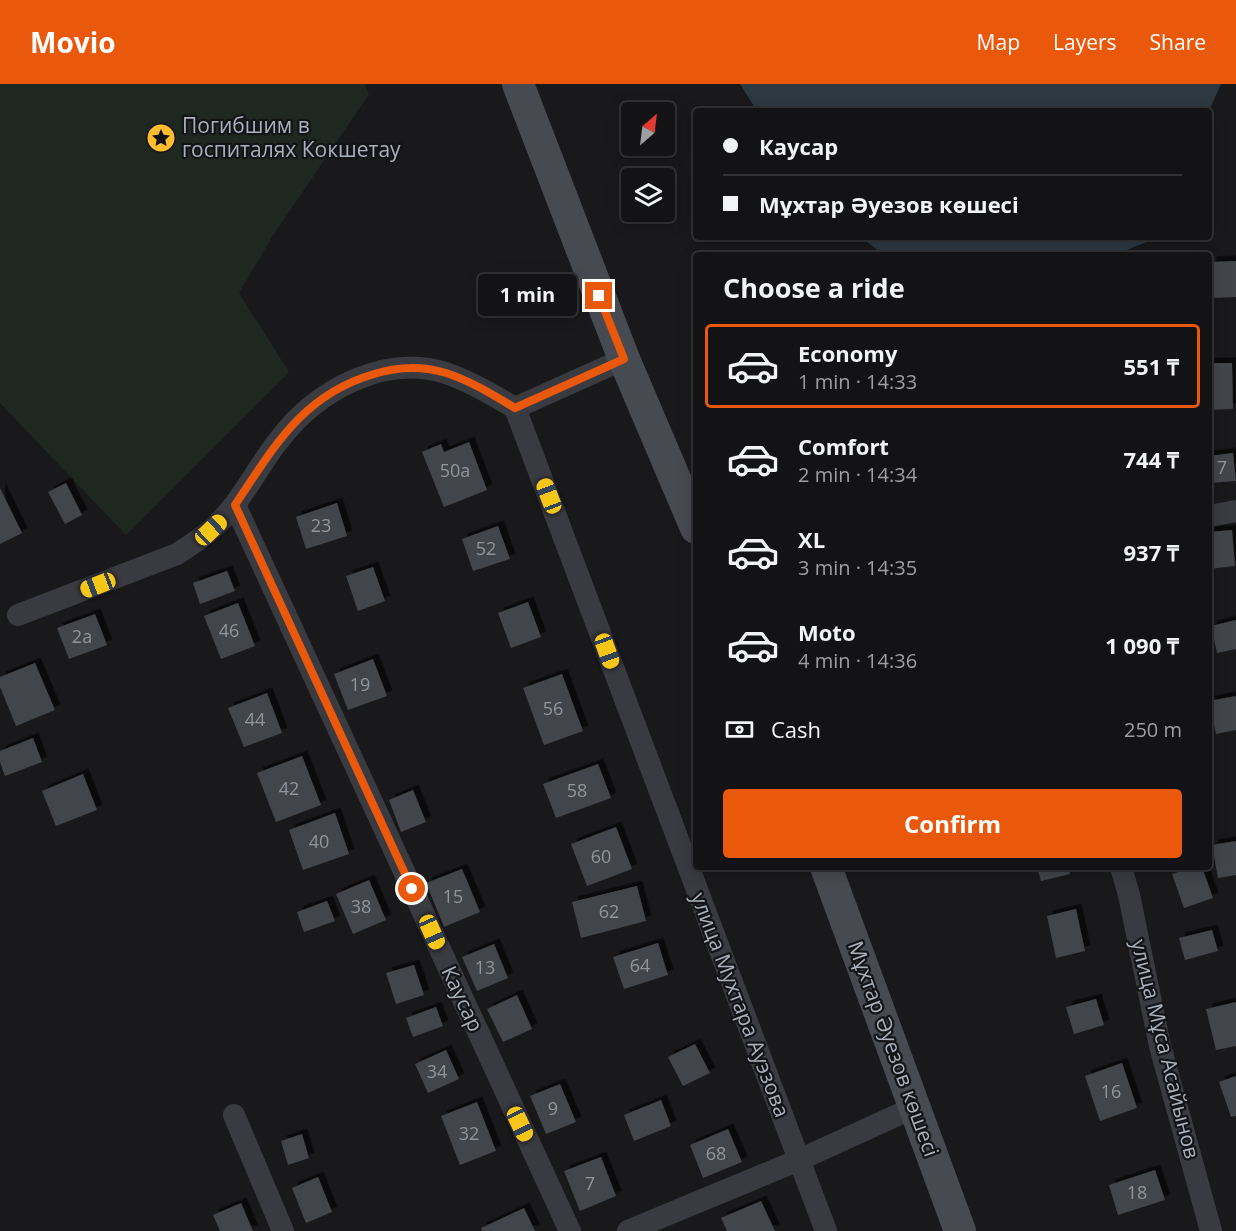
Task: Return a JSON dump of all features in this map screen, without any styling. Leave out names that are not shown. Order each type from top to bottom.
[{"type":"main road","points":[[518,84],[624,359],[693,521]]},
{"type":"main road","name":"Мұхтар Әуезов көшесі","points":[[827,870],[960,1231]]},
{"type":"street","points":[[18,615],[177,554],[201,539],[235,505],[279,439],[292,425],[323,397],[350,381],[384,371],[414,368],[444,373],[478,387],[515,408],[624,359]]},
{"type":"street","name":"улица Мухтара Ауэзова","points":[[515,408],[826,1231]]},
{"type":"street","name":"Каусар","points":[[235,505],[570,1231]]},
{"type":"street","points":[[1212,515],[1236,511]]},
{"type":"street","name":"улица Мұса Асайынов","points":[[1122,870],[1160,1046],[1211,1231]]},
{"type":"street","points":[[628,1231],[799,1160],[915,1107]]},
{"type":"street","points":[[234,1115],[283,1231]]},
{"type":"shaded area","points":[[0,84],[365,84],[369,94],[272,237],[239,293],[289,372],[126,535],[0,403]]},
{"type":"shaded area","points":[[740,84],[1221,84],[1210,108],[755,108]]},
{"type":"shaded area","points":[[865,240],[1152,240],[1122,252],[880,252]]},
{"type":"building","points":[[1236,261],[1236,297],[1212,298],[1212,262]]},
{"type":"building","points":[[1212,363],[1232,363],[1233,409],[1212,410]]},
{"type":"building","points":[[469,442],[487,490],[444,507],[422,452],[441,444],[444,452]]},
{"type":"building","points":[[1233,453],[1236,481],[1212,483],[1212,456]]},
{"type":"building","points":[[66,483],[82,515],[65,524],[48,492]]},
{"type":"building","points":[[0,488],[22,533],[0,544]]},
{"type":"building","points":[[337,503],[347,536],[306,549],[296,517]]},
{"type":"building","points":[[498,526],[510,559],[473,571],[462,539]]},
{"type":"building","points":[[1232,530],[1235,566],[1212,569],[1212,532]]},
{"type":"building","points":[[373,567],[385,601],[358,611],[346,576]]},
{"type":"building","points":[[227,571],[235,591],[200,604],[193,583]]},
{"type":"building","points":[[528,602],[541,637],[511,648],[498,613]]},
{"type":"building","points":[[238,603],[255,646],[221,659],[204,616]]},
{"type":"building","points":[[95,614],[107,645],[69,659],[57,628]]},
{"type":"building","points":[[1236,620],[1236,649],[1217,653],[1212,626]]},
{"type":"building","points":[[373,659],[387,696],[348,710],[334,674]]},
{"type":"building","points":[[35,663],[55,710],[16,726],[0,687],[0,677]]},
{"type":"building","points":[[562,674],[583,731],[544,745],[523,688]]},
{"type":"building","points":[[267,693],[282,733],[244,747],[228,708]]},
{"type":"building","points":[[1236,696],[1236,730],[1216,734],[1212,700]]},
{"type":"building","points":[[33,738],[42,762],[5,776],[0,762],[0,751]]},
{"type":"building","points":[[302,756],[321,805],[276,822],[257,773]]},
{"type":"building","points":[[598,764],[611,798],[556,818],[543,784]]},
{"type":"building","points":[[83,774],[97,810],[56,826],[42,791]]},
{"type":"building","points":[[413,790],[426,822],[401,832],[389,800]]},
{"type":"building","points":[[335,813],[349,854],[303,870],[289,830]]},
{"type":"building","points":[[616,827],[632,869],[587,886],[571,844]]},
{"type":"building","points":[[1236,841],[1236,875],[1218,878],[1212,845]]},
{"type":"building","points":[[462,869],[480,912],[444,927],[426,883]]},
{"type":"building","points":[[1038,870],[1069,870],[1070,874],[1041,881]]},
{"type":"building","points":[[1185,870],[1203,870],[1213,898],[1184,908],[1172,874]]},
{"type":"building","points":[[369,880],[386,920],[353,934],[336,894]]},
{"type":"building","points":[[637,886],[646,921],[581,938],[572,902]]},
{"type":"building","points":[[327,901],[335,921],[304,932],[297,912]]},
{"type":"building","points":[[1076,909],[1085,951],[1056,958],[1047,916]]},
{"type":"building","points":[[1212,930],[1218,951],[1185,960],[1179,938]]},
{"type":"building","points":[[658,943],[668,975],[624,989],[613,957]]},
{"type":"building","points":[[494,944],[508,978],[477,991],[462,957]]},
{"type":"building","points":[[414,965],[424,995],[396,1004],[386,973]]},
{"type":"building","points":[[517,995],[532,1029],[503,1042],[487,1009]]},
{"type":"building","points":[[1096,999],[1104,1025],[1074,1034],[1066,1007]]},
{"type":"building","points":[[1236,1002],[1236,1046],[1216,1050],[1206,1009]]},
{"type":"building","points":[[436,1007],[443,1026],[413,1037],[406,1018]]},
{"type":"building","points":[[695,1044],[710,1073],[683,1086],[668,1057]]},
{"type":"building","points":[[446,1050],[459,1079],[428,1093],[415,1064]]},
{"type":"building","points":[[1122,1063],[1137,1108],[1100,1121],[1085,1076]]},
{"type":"building","points":[[1236,1076],[1236,1116],[1231,1117],[1219,1082]]},
{"type":"building","points":[[560,1084],[576,1122],[546,1134],[530,1096]]},
{"type":"building","points":[[661,1100],[671,1126],[634,1141],[624,1115]]},
{"type":"building","points":[[477,1102],[496,1151],[460,1165],[441,1116]]},
{"type":"building","points":[[728,1129],[742,1162],[703,1178],[690,1145]]},
{"type":"building","points":[[302,1134],[309,1158],[288,1165],[281,1141]]},
{"type":"building","points":[[601,1157],[616,1196],[580,1211],[564,1171]]},
{"type":"building","points":[[1155,1170],[1165,1200],[1118,1215],[1109,1185]]},
{"type":"building","points":[[318,1177],[332,1212],[306,1223],[292,1188]]},
{"type":"building","points":[[761,1201],[775,1231],[727,1231],[721,1218]]},
{"type":"building","points":[[241,1203],[253,1231],[220,1231],[213,1215]]},
{"type":"building","points":[[524,1208],[535,1231],[482,1231],[481,1228]]},
{"type":"place","name":"Погибшим в госпиталях Кокшетау","points":[[161,138]]},
{"type":"route","points":[[412,889],[235,505],[279,439],[323,397],[350,381],[384,371],[414,368],[429,370],[444,373],[478,387],[515,408],[624,359],[599,296]]}]
